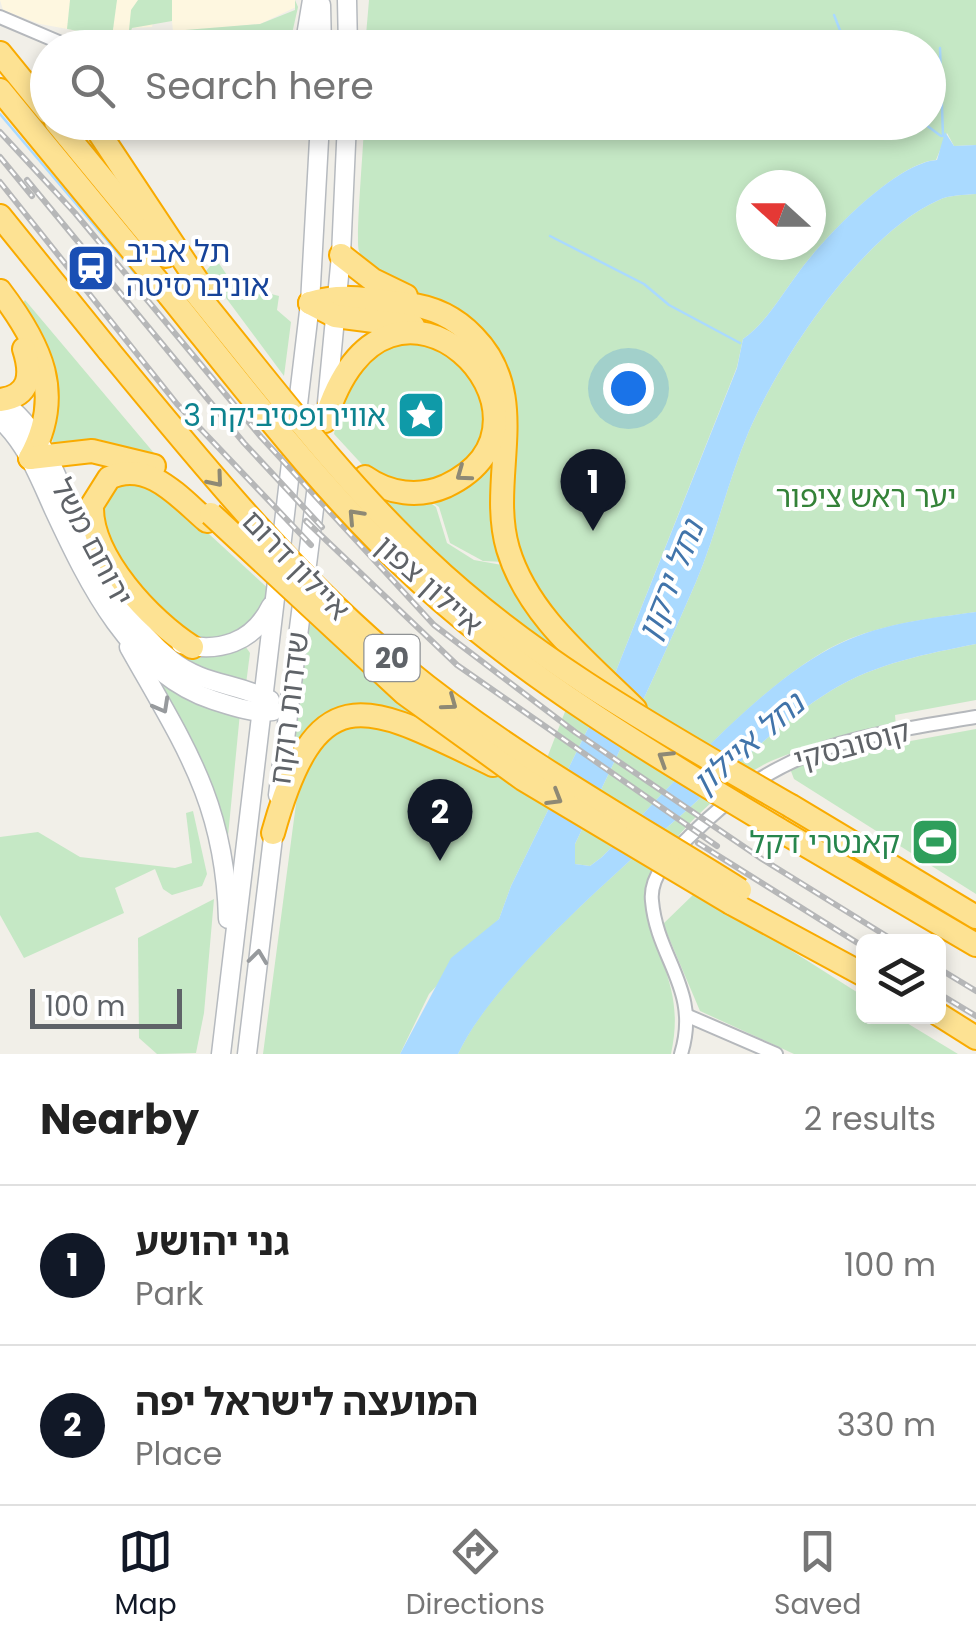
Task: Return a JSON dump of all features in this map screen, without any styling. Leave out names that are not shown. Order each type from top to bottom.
[{"type":"highway","points":[[0,53],[30,90]]},
{"type":"highway","name":"איילון צפון","points":[[0,90],[30,122]]},
{"type":"highway","name":"איילון צפון","points":[[47,140],[183,284],[329,488],[442,602],[544,680],[778,828],[976,944]]},
{"type":"highway","name":"20","points":[[70,140],[183,284],[367,500],[439,571],[532,645],[652,726],[976,917]]},
{"type":"highway","points":[[102,140],[183,284]]},
{"type":"highway","name":"איילון דרום","points":[[0,216],[285,559],[389,656],[542,767],[736,897]]},
{"type":"highway","points":[[341,255],[373,280],[441,312],[472,334],[499,373],[507,418],[504,519],[514,563],[537,607],[557,631],[652,726]]},
{"type":"highway","points":[[0,293],[24,349],[30,376],[19,394],[0,400]]},
{"type":"highway","points":[[0,293],[35,349],[49,386],[47,419],[39,451],[92,451],[139,460],[178,480],[209,517],[388,680],[523,779]]},
{"type":"highway","points":[[310,303],[441,312]]},
{"type":"highway","points":[[252,362],[365,478],[388,490],[418,493],[444,487],[471,470],[489,444],[494,420],[492,396],[479,367],[458,343],[438,332],[336,305]]},
{"type":"highway","points":[[325,421],[345,368],[364,349],[390,336],[436,336],[460,348],[479,367]]},
{"type":"highway","points":[[192,647],[161,625],[130,592],[98,535],[92,504],[109,478],[134,473],[166,485],[209,517]]},
{"type":"highway","points":[[273,833],[298,761],[323,728],[350,714],[390,717],[523,779],[856,966]]},
{"type":"highway","points":[[946,1019],[976,1038]]},
{"type":"main road","points":[[307,30],[312,0]]},
{"type":"main road","points":[[320,0],[321,30]]},
{"type":"main road","points":[[347,0],[348,30]]},
{"type":"main road","points":[[317,140],[319,146]]},
{"type":"main road","name":"שדרות רוקח","points":[[221,1054],[263,704],[287,591],[319,140]]},
{"type":"main road","name":"שדרות רוקח","points":[[246,1054],[325,421],[341,255],[346,140]]},
{"type":"main road","name":"ירוחם משל","points":[[0,400],[22,415],[39,451],[73,552],[156,666],[186,689],[289,709]]},
{"type":"main road","name":"ירוחם משל","points":[[0,418],[39,451]]},
{"type":"main road","points":[[117,611],[192,647],[220,648],[251,634],[287,591]]},
{"type":"main road","points":[[117,611],[214,811],[227,888],[230,984]]},
{"type":"street","points":[[0,17],[30,31]]},
{"type":"street","name":"קוסובסקי","points":[[681,1054],[688,1016],[651,896],[658,874],[680,846],[740,789],[778,765],[806,753],[880,735],[976,717]]},
{"type":"street","points":[[688,1016],[776,1054]]},
{"type":"shaded area","points":[[0,0],[295,0],[296,7],[260,24],[195,30],[173,30],[172,21],[153,22],[152,27],[131,30],[73,30],[40,24],[3,10]]},
{"type":"green space","points":[[70,0],[117,0],[113,30],[67,29]]},
{"type":"green space","points":[[138,0],[172,0],[172,21],[129,30],[131,10]]},
{"type":"green space","points":[[295,0],[298,7],[293,30],[185,30],[260,24],[295,10]]},
{"type":"green space","points":[[369,0],[976,0],[976,145],[954,146],[946,135],[946,30],[366,30]]},
{"type":"green space","points":[[363,140],[944,140],[936,160],[920,164],[882,187],[826,240],[826,170],[736,170],[736,260],[808,260],[767,316],[743,339],[737,367],[616,671],[511,886],[499,919],[429,994],[400,1054],[263,1054],[299,781],[327,734],[365,721],[493,770],[533,794],[589,650],[557,618],[523,558],[513,514],[515,400],[508,370],[495,346],[477,327],[454,312],[385,277],[368,265],[359,251]]},
{"type":"green space","name":"יער ראש ציפור","points":[[976,194],[976,612],[880,629],[818,655],[785,678],[719,736],[602,857],[590,866],[575,864],[575,844],[696,582],[749,431],[781,368],[827,300],[882,240],[910,216],[939,200]]},
{"type":"green space","points":[[216,259],[233,284],[279,296],[277,310],[291,322],[284,376],[206,271]]},
{"type":"green space","points":[[25,300],[159,459],[98,439],[58,448],[52,444],[58,408],[55,385],[20,307]]},
{"type":"green space","points":[[405,340],[450,350],[485,398],[483,441],[460,470],[414,486],[369,472],[334,434],[342,397],[353,374]]},
{"type":"green space","points":[[493,449],[505,562],[483,561],[450,543],[439,507],[427,499]]},
{"type":"green space","points":[[128,479],[171,499],[272,592],[242,628],[198,642],[151,609],[104,535],[98,505],[106,491]]},
{"type":"green space","points":[[364,485],[425,499],[436,507],[447,543],[474,560],[502,565],[559,654],[451,568]]},
{"type":"green space","points":[[308,622],[416,715],[359,706],[287,776]]},
{"type":"green space","points":[[243,643],[250,653],[246,684],[223,679],[169,652],[172,646]]},
{"type":"green space","points":[[976,644],[976,700],[895,715],[896,727],[817,745],[771,761],[712,802],[671,844],[647,887],[646,906],[672,994],[675,1012],[671,1054],[458,1054],[501,990],[566,920],[779,728],[832,690],[866,673]]},
{"type":"green space","points":[[143,660],[240,713],[228,836],[224,836]]},
{"type":"green space","name":"קאנטרי דקל","points":[[976,729],[976,894],[794,779],[789,766],[824,753],[824,764],[856,751]]},
{"type":"green space","points":[[193,811],[207,874],[202,886],[172,895],[163,889],[155,869],[115,888],[124,913],[24,958],[0,915],[0,837],[38,832],[80,857],[175,868],[192,863],[186,813]]},
{"type":"green space","points":[[697,891],[856,992],[856,1024],[909,1024],[958,1054],[794,1054],[700,1011],[663,924]]},
{"type":"green space","points":[[214,899],[204,1013],[196,1053],[157,1054],[139,1038],[138,938]]},
{"type":"water","points":[[946,134],[954,146],[976,145],[976,194],[939,200],[910,216],[882,240],[827,300],[782,368],[749,431],[696,582],[575,844],[575,864],[590,866],[602,857],[747,710],[810,660],[857,636],[890,626],[976,612],[976,644],[884,666],[814,702],[746,757],[566,920],[502,990],[458,1054],[400,1054],[451,958],[499,919],[511,886],[616,671],[737,368],[743,339],[767,316],[808,260],[826,260],[826,240],[844,221],[882,187],[920,164],[937,160]]},
{"type":"waterway","points":[[834,15],[840,30]]},
{"type":"waterway","points":[[0,114],[167,311]]},
{"type":"waterway","points":[[550,236],[644,284],[669,305],[740,343]]},
{"type":"railway","points":[[0,132],[75,213],[261,437],[434,625],[575,732],[762,859],[883,934]]},
{"type":"railway","points":[[0,157],[32,196]]},
{"type":"railway","points":[[27,180],[244,443],[322,527]]},
{"type":"railway","points":[[0,182],[177,404],[311,545]]},
{"type":"railway","points":[[306,521],[457,665],[717,846]]},
{"type":"railway","points":[[698,843],[856,942]]},
{"type":"railway","points":[[946,973],[976,991]]},
{"type":"railway","points":[[946,998],[976,1016]]},
{"type":"place","name":"תל אביב אוניברסיטה","points":[[91,268]]},
{"type":"place","name":"אווירופסיביקה 3","points":[[421,415]]},
{"type":"place","name":"גני יהושע","points":[[593,531]]},
{"type":"place","name":"קאנטרי דקל","points":[[935,842]]},
{"type":"place","name":"המועצה לישראל יפה","points":[[440,861]]},
{"type":"water label","name":"נחל ירקון","points":[[670,580]]},
{"type":"water label","name":"נחל איילון","points":[[748,743]]}]
